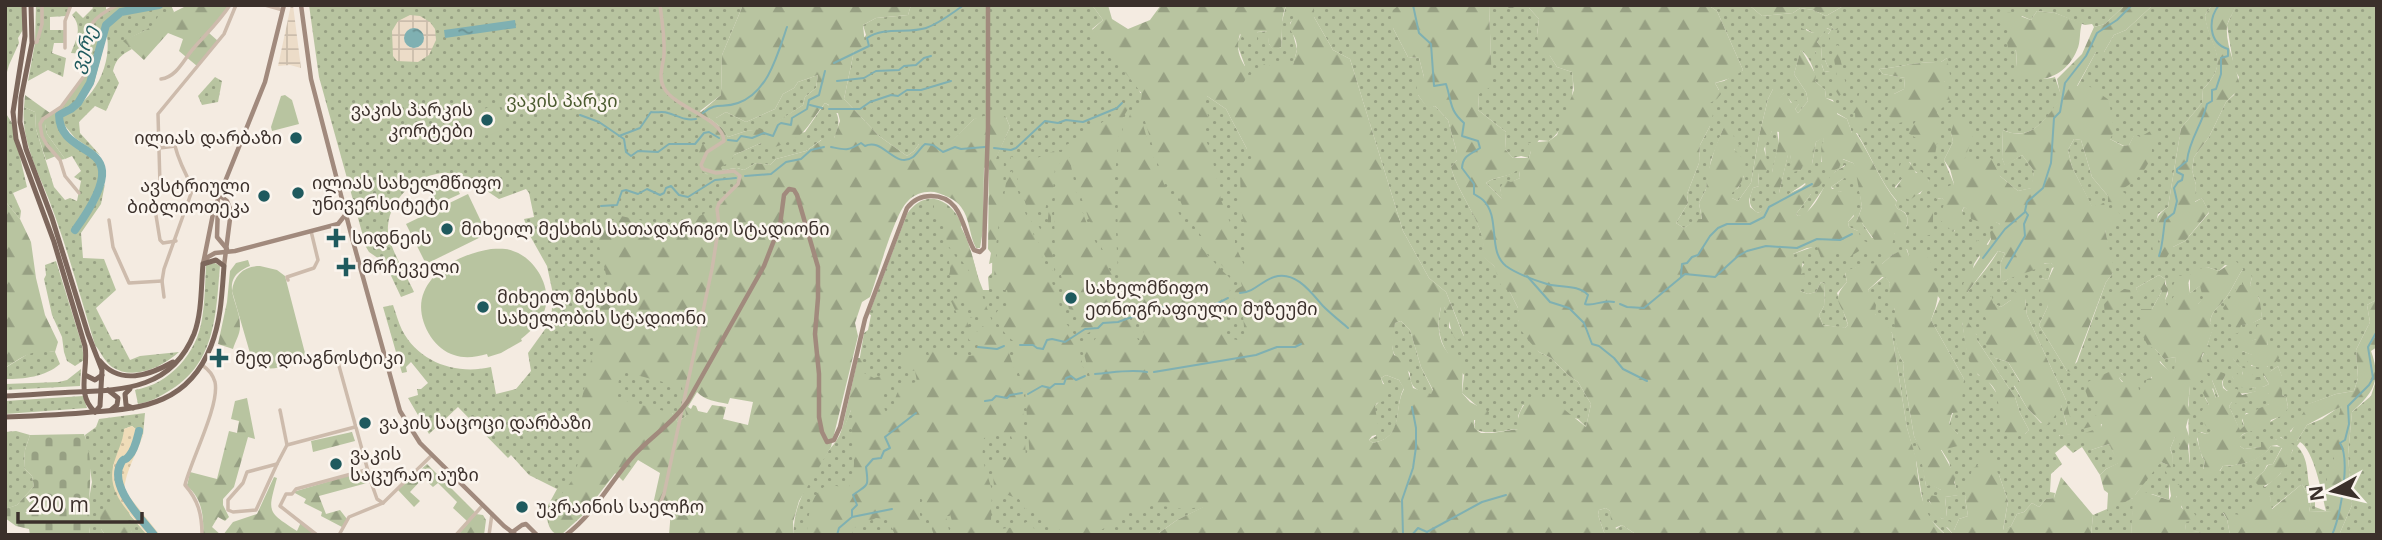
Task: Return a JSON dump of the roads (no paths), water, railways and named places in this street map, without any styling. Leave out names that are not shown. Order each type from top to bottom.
[{"type":"main road","points":[[24,5],[25,36],[14,97],[14,127],[23,160],[54,242],[85,346],[84,392],[95,412]]},
{"type":"main road","points":[[31,5],[32,43],[21,98],[22,131],[57,231],[94,353],[102,370],[100,406],[95,412]]},
{"type":"main road","points":[[5,396],[100,391],[132,387],[158,378],[179,358],[194,333],[200,304],[203,264],[216,260],[225,266],[219,321],[212,346],[202,365],[177,391],[136,409],[5,417]]},
{"type":"main road","points":[[94,353],[108,369],[130,376],[153,372],[179,358]]},
{"type":"main road","points":[[85,375],[94,380],[102,375]]},
{"type":"main road","points":[[132,387],[125,393],[125,401],[127,406],[136,409]]},
{"type":"main road","points":[[108,390],[116,394],[118,400],[115,407],[108,411]]},
{"type":"street","points":[[32,43],[37,42],[39,37],[42,5]]},
{"type":"street","points":[[65,48],[65,21],[71,5]]},
{"type":"street","points":[[79,193],[65,176],[60,160],[47,145],[40,124],[61,107],[87,72],[83,54],[90,24],[99,14],[118,5]]},
{"type":"street","points":[[161,79],[170,77],[194,47],[217,26],[230,5]]},
{"type":"street","points":[[176,241],[163,243],[160,240],[153,197],[160,185],[160,111],[224,34],[236,5]]},
{"type":"street","points":[[203,264],[218,197],[265,82],[283,7],[265,5]]},
{"type":"street","points":[[301,5],[311,79],[400,411],[412,433],[432,455],[513,534],[526,524],[537,535]]},
{"type":"street","points":[[658,509],[664,494],[715,256],[719,203],[738,184],[740,176],[734,171],[716,173],[704,169],[701,165],[703,157],[724,141],[723,133],[713,123],[679,102],[662,85],[664,45],[660,5]]},
{"type":"street","points":[[566,535],[585,519],[632,457],[676,418],[683,408],[764,266],[776,238],[784,195],[789,189],[796,192],[800,202],[818,267],[815,334],[821,432],[827,442],[838,435],[865,319],[907,208],[914,201],[926,196],[938,196],[947,200],[961,216],[974,250],[982,251],[985,244],[988,5]]},
{"type":"street","points":[[160,148],[175,146],[193,188],[164,269],[164,297]]},
{"type":"street","points":[[193,188],[199,190]]},
{"type":"street","points":[[209,193],[227,201],[230,212],[225,266]]},
{"type":"street","points":[[218,197],[217,237],[226,250]]},
{"type":"street","points":[[338,224],[346,214]]},
{"type":"street","points":[[109,220],[114,252],[129,284],[162,281]]},
{"type":"street","points":[[203,264],[211,255],[226,250],[235,251],[338,224],[344,225],[351,234]]},
{"type":"street","points":[[288,280],[287,276],[317,265],[311,231]]},
{"type":"street","points":[[227,236],[229,246],[235,251]]},
{"type":"street","points":[[225,266],[235,251]]},
{"type":"street","points":[[336,355],[366,470],[377,499],[383,503]]},
{"type":"street","points":[[202,365],[212,375],[216,384],[214,401],[185,485],[193,493],[200,507],[202,535]]},
{"type":"street","points":[[277,464],[247,472],[243,483],[228,500],[228,510],[256,510],[287,445],[280,410]]},
{"type":"street","points":[[287,445],[355,427]]},
{"type":"street","points":[[339,535],[349,517],[383,503],[432,455]]},
{"type":"street","points":[[317,535],[280,506],[286,494],[366,470]]},
{"type":"street","points":[[456,535],[483,505]]},
{"type":"street","points":[[489,535],[492,514]]},
{"type":"water","points":[[515,20],[516,28],[445,38],[444,30]]},
{"type":"water","points":[[414,28],[421,31],[424,38],[421,45],[414,48],[407,45],[404,38],[407,31]]},
{"type":"waterway","name":"ვერე","points":[[75,230],[94,200],[102,179],[101,165],[93,155],[72,141],[63,130],[59,115],[78,103],[90,83],[106,25],[121,12],[159,5]]},
{"type":"waterway","points":[[834,63],[869,46],[867,38],[874,34],[926,28],[964,5]]},
{"type":"waterway","points":[[1413,5],[1419,33],[1431,44],[1434,86],[1446,84],[1453,110],[1464,123],[1462,136],[1478,141],[1480,148],[1465,158],[1462,168],[1474,184],[1474,194],[1482,199],[1492,215],[1500,260],[1510,269],[1531,279],[1584,292],[1588,295],[1585,304],[1614,302]]},
{"type":"waterway","points":[[2006,268],[2025,236],[2027,202],[2043,188],[2051,163],[2054,118],[2060,112],[2065,83],[2086,56],[2097,33],[2117,20],[2132,5]]},
{"type":"waterway","points":[[2159,256],[2165,220],[2174,213],[2177,201],[2174,188],[2182,180],[2183,175],[2177,172],[2177,169],[2187,161],[2190,146],[2207,104],[2212,101],[2212,90],[2216,89],[2221,74],[2221,58],[2228,56],[2228,49],[2221,46],[2213,36],[2213,17],[2219,5]]},
{"type":"waterway","points":[[703,113],[712,107],[738,103],[757,91],[770,71],[787,27]]},
{"type":"waterway","points":[[837,81],[864,78],[876,71],[899,70],[904,66],[916,65],[931,56]]},
{"type":"waterway","points":[[728,140],[737,141],[741,136],[752,138],[764,133],[773,136],[781,123],[791,125],[792,118],[807,109],[809,100],[819,95],[825,71]]},
{"type":"waterway","points":[[829,109],[860,109],[870,102],[891,95],[898,96],[907,90],[921,90],[951,81]]},
{"type":"waterway","points":[[994,148],[1016,148],[1045,121],[1083,122],[1117,108],[1122,103]]},
{"type":"waterway","points":[[810,105],[822,108]]},
{"type":"waterway","points":[[619,136],[640,128],[651,112],[666,112],[685,119],[696,119]]},
{"type":"waterway","points":[[580,115],[599,122],[624,139],[626,152],[631,156],[638,151],[658,152],[669,144],[695,144],[704,133],[709,132],[719,138]]},
{"type":"waterway","points":[[831,147],[847,149],[861,143],[865,146],[871,144],[900,160],[913,157],[925,144],[933,145],[943,152],[955,147],[985,147]]},
{"type":"waterway","points":[[745,176],[771,174],[786,162],[801,159],[811,150],[824,147]]},
{"type":"waterway","points":[[601,206],[617,205],[622,191],[626,190],[638,194],[647,189],[660,195],[671,186],[679,195],[688,197],[715,180],[736,178]]},
{"type":"waterway","points":[[1681,276],[1682,264],[1698,255],[1718,228],[1727,224],[1750,224],[1764,217],[1769,207],[1812,184]]},
{"type":"waterway","points":[[1983,258],[2005,229],[2025,212]]},
{"type":"waterway","points":[[1620,304],[1644,308],[1685,274],[1715,277],[1747,251],[1766,246],[1797,248],[1817,239],[1840,240],[1852,234]]},
{"type":"waterway","points":[[1527,276],[1550,302],[1569,308],[1584,323],[1592,344],[1614,358],[1623,369],[1647,381]]},
{"type":"waterway","points":[[1240,293],[1250,291],[1274,277],[1296,279],[1348,328]]},
{"type":"waterway","points":[[1020,345],[1033,345],[1043,349],[1047,340],[1065,342],[1085,329],[1098,328],[1103,323],[1118,322],[1160,307],[1212,306],[1228,298]]},
{"type":"waterway","points":[[2332,535],[2343,489],[2345,462],[2340,443],[2345,440],[2349,424],[2348,406],[2373,378],[2368,347],[2377,331]]},
{"type":"waterway","points":[[1154,372],[1256,355],[1277,347],[1295,347],[1301,344]]},
{"type":"waterway","points":[[978,347],[997,349],[1004,346]]},
{"type":"waterway","points":[[1095,374],[1147,372]]},
{"type":"waterway","points":[[1028,394],[1042,386],[1050,388],[1055,384],[1064,384],[1066,378],[1071,376],[1076,380],[1085,376]]},
{"type":"waterway","points":[[985,401],[996,396],[1007,398],[1022,393]]},
{"type":"waterway","points":[[1403,534],[1402,500],[1413,468],[1416,447],[1412,407]]},
{"type":"waterway","points":[[837,535],[839,528],[852,517],[852,510],[857,505],[853,495],[866,485],[866,467],[873,459],[881,458],[884,451],[890,448],[885,437],[916,413]]},
{"type":"waterway","name":"ვერე","points":[[139,431],[133,451],[121,463],[119,482],[134,511],[154,535]]},
{"type":"waterway","points":[[1412,535],[1418,528],[1427,532],[1482,502],[1506,495]]},
{"type":"waterway","points":[[852,517],[892,509]]},
{"type":"waterway","points":[[1398,535],[1404,535]]},
{"type":"place","name":"ვაკის პარკის კორტები","points":[[487,120]]},
{"type":"place","name":"ილიას დარბაზი","points":[[296,138]]},
{"type":"place","name":"ილიას სახელმწიფო უნივერსიტეტი","points":[[298,193]]},
{"type":"place","name":"ავსტრიული ბიბლიოთეკა","points":[[264,196]]},
{"type":"place","name":"მიხეილ მესხის სათადარიგო სტადიონი","points":[[447,229]]},
{"type":"place","name":"სიდნეის","points":[[336,238]]},
{"type":"place","name":"მრჩეველი","points":[[346,267]]},
{"type":"place","name":"სახელმწიფო ეთნოგრაფიული მუზეუმი","points":[[1071,298]]},
{"type":"place","name":"მიხეილ მესხის სახელობის სტადიონი","points":[[483,307]]},
{"type":"place","name":"მედ დიაგნოსტიკი","points":[[219,358]]},
{"type":"place","name":"ვაკის საცოცი დარბაზი","points":[[365,423]]},
{"type":"place","name":"ვაკის საცურაო აუზი","points":[[336,464]]},
{"type":"place","name":"უკრაინის საელჩო","points":[[522,507]]},
{"type":"park label","name":"ვაკის პარკი","points":[[562,101]]}]
